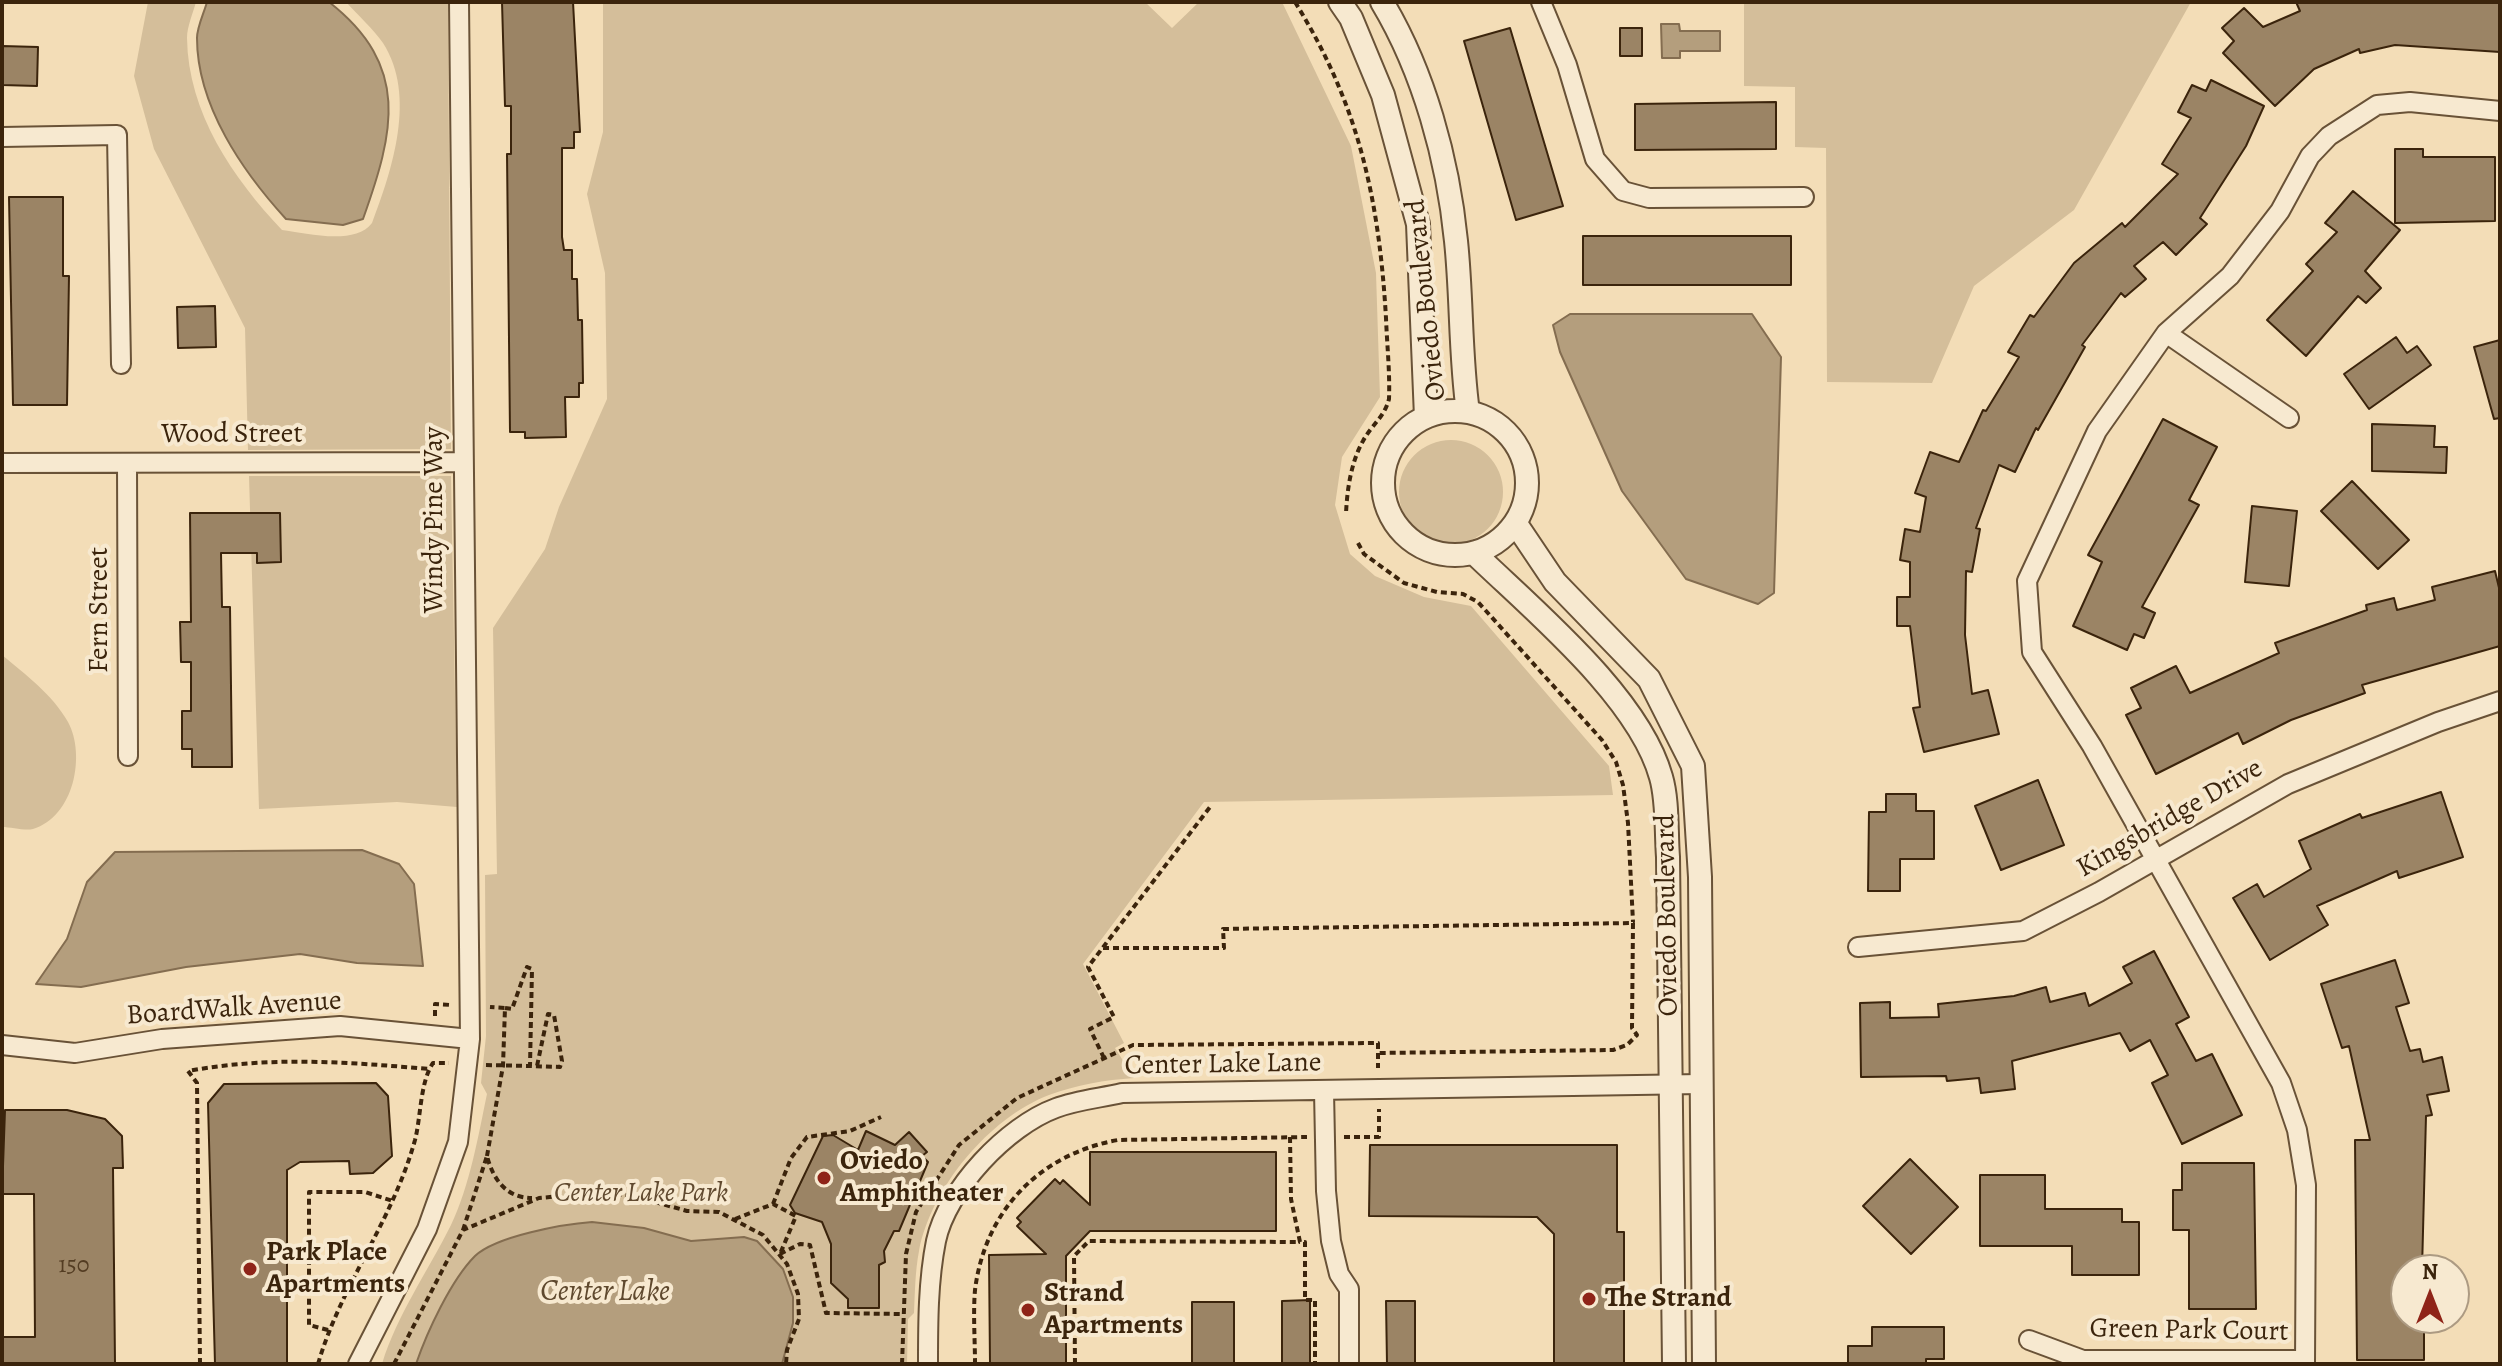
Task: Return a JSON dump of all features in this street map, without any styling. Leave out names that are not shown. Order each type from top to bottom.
[{"type":"street","name":"Windy Pine Way","points":[[459,2],[470,1039]]},
{"type":"street","name":"Oviedo Boulevard","points":[[1340,2],[1351,18],[1383,95],[1418,224],[1426,417]]},
{"type":"street","name":"Oviedo Boulevard","points":[[1382,2],[1394,22],[1435,125],[1456,238],[1468,412]]},
{"type":"street","points":[[1541,2],[1567,65],[1595,159],[1623,191],[1649,198],[1804,197]]},
{"type":"street","points":[[2305,1362],[2306,1185],[2297,1130],[2281,1083],[2092,746],[2032,652],[2027,581],[2097,431],[2166,333],[2230,276],[2280,211],[2310,156],[2349,122],[2377,105],[2410,102],[2500,111]]},
{"type":"street","points":[[2,137],[117,135],[121,364]]},
{"type":"street","points":[[2166,333],[2289,418]]},
{"type":"street","points":[[1468,412],[1490,419],[1513,439],[1526,466],[1527,496],[1516,524],[1494,546],[1465,556],[1435,553],[1408,539],[1389,515],[1382,485],[1387,456],[1404,430],[1426,417],[1468,412]]},
{"type":"street","name":"Wood Street","points":[[2,463],[463,462]]},
{"type":"street","name":"Fern Street","points":[[127,463],[128,756]]},
{"type":"street","name":"Oviedo Boulevard","points":[[1516,524],[1555,582],[1649,679],[1693,766],[1700,877],[1704,1364]]},
{"type":"street","name":"Oviedo Boulevard","points":[[1474,553],[1568,643],[1637,723],[1661,778],[1668,857],[1674,1364]]},
{"type":"street","name":"Kingsbridge Drive","points":[[1858,947],[2023,931],[2099,892],[2155,857],[2288,784],[2438,722],[2500,701]]},
{"type":"street","name":"BoardWalk Avenue","points":[[2,1045],[75,1053],[162,1039],[340,1026],[470,1039]]},
{"type":"street","points":[[358,1364],[427,1229],[458,1142],[470,1039]]},
{"type":"street","name":"Center Lake Lane","points":[[928,1364],[936,1239],[976,1166],[1028,1122],[1057,1107],[1122,1093],[1701,1084]]},
{"type":"street","points":[[1324,1091],[1330,1233],[1339,1274],[1349,1289],[1349,1364]]},
{"type":"street","name":"Green Park Court","points":[[2029,1340],[2083,1360],[2305,1362]]},
{"type":"path","points":[[1295,2],[1318,39],[1346,102],[1368,173],[1383,259],[1389,399],[1385,415],[1364,438],[1355,460],[1346,514]]},
{"type":"path","points":[[1358,543],[1364,554],[1404,583],[1437,592],[1463,594],[1478,602],[1602,740],[1623,785],[1633,923],[1632,1028],[1637,1035],[1627,1045],[1613,1050],[1378,1053]]},
{"type":"path","points":[[1104,1058],[1090,1029],[1114,1017],[1088,967],[1210,807]]},
{"type":"path","points":[[1103,948],[1224,948],[1223,929],[1633,923]]},
{"type":"path","points":[[488,1007],[512,1009],[527,967],[532,969],[530,1066]]},
{"type":"path","points":[[394,1364],[463,1230],[487,1156],[503,1066],[505,1008]]},
{"type":"path","points":[[318,1364],[328,1330],[394,1201],[414,1142],[429,1069],[433,1063],[560,1067],[554,1015],[548,1014],[537,1066]]},
{"type":"path","points":[[975,1364],[975,1291],[987,1239],[999,1215],[1015,1195],[1047,1166],[1091,1145],[1118,1140],[1379,1137],[1378,1043],[1304,1044]]},
{"type":"path","points":[[200,1364],[197,1083],[188,1071],[240,1062],[297,1059],[429,1069]]},
{"type":"path","points":[[773,1204],[800,1143],[816,1134],[850,1131],[881,1117]]},
{"type":"path","points":[[1290,1137],[1293,1221],[1300,1242]]},
{"type":"path","points":[[487,1156],[496,1180],[515,1195],[539,1198],[610,1193],[687,1211],[726,1214],[763,1235],[793,1275],[800,1303],[799,1319],[787,1350],[786,1364]]},
{"type":"path","points":[[328,1330],[309,1325],[309,1192],[365,1192],[394,1201]]},
{"type":"path","points":[[463,1230],[539,1198]]},
{"type":"path","points":[[735,1219],[773,1204],[796,1216],[780,1254]]},
{"type":"path","points":[[1075,1364],[1074,1256],[1089,1241],[1305,1242],[1305,1300],[1315,1300],[1315,1364]]},
{"type":"path","points":[[780,1254],[805,1243],[812,1248],[826,1313],[902,1314]]},
{"type":"green space","points":[[148,2],[196,2],[187,34],[195,92],[216,143],[264,210],[282,230],[342,236],[364,230],[372,223],[393,157],[400,109],[393,64],[383,43],[346,2],[448,2],[451,449],[248,450],[245,328],[154,149],[134,76]]},
{"type":"green space","name":"Center Lake Park","points":[[603,2],[1145,2],[1172,28],[1199,2],[1282,2],[1351,146],[1376,273],[1380,397],[1342,457],[1335,505],[1350,554],[1375,576],[1424,597],[1471,606],[1609,766],[1613,795],[1204,802],[1083,964],[1124,1043],[1115,1048],[1134,1078],[1070,1088],[1049,1095],[1005,1120],[966,1158],[936,1203],[919,1251],[914,1313],[908,1319],[907,1364],[382,1364],[404,1311],[458,1210],[473,1161],[487,1094],[481,1083],[486,1036],[485,875],[497,874],[493,628],[545,549],[559,507],[607,399],[605,273],[587,194],[603,132]]},
{"type":"green space","points":[[1744,2],[2191,2],[2074,210],[1974,286],[1932,383],[1827,382],[1826,148],[1795,147],[1795,87],[1744,86]]},
{"type":"green space","points":[[1451,440],[1471,444],[1488,455],[1499,472],[1503,492],[1499,512],[1488,529],[1471,540],[1451,544],[1431,540],[1414,529],[1403,512],[1399,492],[1403,472],[1414,455],[1431,444]]},
{"type":"green space","points":[[249,476],[451,476],[457,807],[397,802],[259,809]]},
{"type":"green space","points":[[2,655],[55,703],[68,722],[76,751],[73,783],[67,799],[47,822],[33,829],[2,827]]},
{"type":"water","points":[[207,2],[329,2],[355,26],[373,51],[384,76],[388,102],[387,129],[363,219],[343,225],[286,219],[254,180],[225,136],[205,88],[197,38]]},
{"type":"water","points":[[1661,24],[1679,24],[1680,31],[1720,31],[1720,51],[1680,51],[1680,58],[1662,58]]},
{"type":"water","points":[[1570,314],[1752,314],[1781,357],[1774,593],[1758,604],[1686,579],[1622,491],[1560,352],[1553,325]]},
{"type":"water","points":[[362,850],[399,864],[414,884],[423,966],[357,963],[300,954],[186,967],[81,987],[36,984],[67,939],[87,882],[115,852]]},
{"type":"water","name":"Center Lake","points":[[592,1222],[644,1228],[691,1241],[744,1237],[757,1241],[783,1269],[793,1297],[793,1323],[782,1364],[416,1364],[441,1307],[457,1278],[475,1256],[514,1237],[548,1228]]},
{"type":"building","points":[[502,2],[573,2],[580,132],[574,132],[574,148],[562,148],[562,237],[564,250],[572,250],[572,279],[577,279],[578,320],[582,320],[583,383],[579,383],[579,397],[565,397],[566,437],[525,438],[525,432],[510,432],[507,154],[511,154],[511,106],[505,106]]},
{"type":"building","points":[[2296,2],[2500,2],[2500,52],[2395,45],[2360,53],[2359,49],[2314,69],[2275,106],[2223,53],[2234,41],[2222,28],[2244,8],[2263,27],[2300,11]]},
{"type":"building","points":[[1510,28],[1563,206],[1516,220],[1464,41]]},
{"type":"building","points":[[1620,28],[1642,28],[1642,56],[1620,56]]},
{"type":"building","points":[[2,46],[38,47],[37,86],[2,85]]},
{"type":"building","points":[[2211,80],[2264,106],[2246,146],[2200,218],[2207,224],[2176,255],[2163,242],[2134,266],[2146,279],[2125,297],[2121,293],[2082,345],[2085,347],[2038,430],[2036,428],[2015,472],[1999,465],[1976,528],[1980,529],[1972,572],[1966,571],[1965,635],[1972,694],[1988,690],[1999,734],[1924,752],[1913,708],[1920,707],[1910,626],[1897,626],[1897,597],[1910,597],[1910,562],[1900,560],[1905,529],[1920,532],[1926,497],[1915,493],[1930,452],[1959,462],[1983,410],[1986,411],[2019,357],[2008,352],[2030,315],[2034,317],[2074,263],[2122,223],[2125,227],[2178,174],[2162,164],[2191,118],[2178,112],[2192,85],[2206,91]]},
{"type":"building","points":[[1776,102],[1776,149],[1635,150],[1635,104]]},
{"type":"building","points":[[2395,149],[2423,149],[2423,157],[2495,157],[2495,221],[2395,223]]},
{"type":"building","points":[[2353,191],[2400,230],[2365,271],[2381,288],[2366,303],[2358,296],[2306,356],[2267,320],[2313,271],[2306,264],[2337,232],[2325,223]]},
{"type":"building","points":[[9,197],[63,197],[63,276],[69,276],[67,405],[13,405]]},
{"type":"building","points":[[1583,236],[1791,236],[1791,285],[1583,285]]},
{"type":"building","points":[[215,306],[216,347],[178,348],[177,307]]},
{"type":"building","points":[[2396,337],[2407,353],[2417,346],[2431,365],[2369,409],[2344,374]]},
{"type":"building","points":[[2500,340],[2500,418],[2494,419],[2474,347]]},
{"type":"building","points":[[2163,419],[2217,447],[2189,500],[2199,505],[2142,607],[2155,613],[2144,638],[2134,634],[2127,650],[2073,626],[2102,562],[2088,555]]},
{"type":"building","points":[[2372,424],[2435,426],[2434,447],[2447,447],[2446,473],[2372,471]]},
{"type":"building","points":[[2352,481],[2409,540],[2378,569],[2321,511]]},
{"type":"building","points":[[2252,506],[2297,511],[2289,586],[2245,582]]},
{"type":"building","points":[[190,513],[280,513],[281,562],[257,563],[257,553],[221,553],[222,607],[230,607],[232,767],[192,767],[192,749],[182,749],[182,711],[191,711],[191,662],[181,662],[180,622],[191,622]]},
{"type":"building","points":[[2495,571],[2500,592],[2500,646],[2362,685],[2365,693],[2291,720],[2243,744],[2238,733],[2156,774],[2126,715],[2141,708],[2131,688],[2176,666],[2190,693],[2279,653],[2275,643],[2367,610],[2366,605],[2394,598],[2397,610],[2435,600],[2432,587]]},
{"type":"building","points":[[2038,780],[2064,845],[2001,870],[1975,806]]},
{"type":"building","points":[[2441,792],[2463,857],[2399,878],[2397,871],[2317,906],[2328,925],[2270,960],[2233,898],[2257,884],[2264,897],[2311,869],[2299,841],[2360,814],[2362,818]]},
{"type":"building","points":[[1886,794],[1916,794],[1916,811],[1934,811],[1934,859],[1900,859],[1900,891],[1868,891],[1869,812],[1886,812]]},
{"type":"building","points":[[2154,951],[2189,1017],[2176,1024],[2196,1061],[2212,1054],[2242,1115],[2182,1144],[2152,1083],[2168,1075],[2150,1040],[2130,1051],[2120,1033],[2012,1061],[2015,1089],[1981,1093],[1979,1078],[1947,1081],[1946,1076],[1861,1077],[1860,1003],[1890,1002],[1890,1018],[1939,1017],[1938,1004],[2014,996],[2046,987],[2050,1002],[2085,993],[2089,1006],[2132,983],[2123,967]]},
{"type":"building","points":[[2395,960],[2409,1003],[2396,1007],[2410,1051],[2420,1049],[2423,1062],[2442,1057],[2449,1091],[2427,1095],[2432,1115],[2426,1116],[2422,1254],[2390,1254],[2390,1334],[2424,1334],[2424,1360],[2357,1360],[2355,1140],[2370,1140],[2349,1046],[2342,1048],[2321,984]]},
{"type":"building","name":"Park Place Apartments","points":[[376,1083],[388,1096],[392,1156],[373,1173],[350,1174],[349,1161],[300,1162],[287,1170],[287,1364],[215,1364],[208,1103],[224,1084]]},
{"type":"building","points":[[5,1110],[67,1110],[105,1119],[122,1136],[123,1168],[113,1168],[115,1364],[2,1364],[2,1337],[35,1337],[34,1194],[2,1194]]},
{"type":"building","points":[[866,1131],[895,1145],[909,1132],[927,1152],[922,1156],[928,1162],[899,1231],[894,1231],[884,1251],[885,1262],[879,1265],[879,1308],[848,1308],[848,1299],[831,1283],[831,1244],[822,1222],[795,1213],[790,1205],[823,1136],[833,1135],[858,1150]]},
{"type":"building","name":"The Strand","points":[[1370,1145],[1617,1145],[1617,1232],[1624,1232],[1624,1364],[1554,1364],[1554,1234],[1537,1217],[1369,1216]]},
{"type":"building","name":"Strand Apartments","points":[[1090,1152],[1276,1152],[1276,1231],[1090,1231],[1066,1256],[1066,1364],[990,1364],[989,1255],[1046,1254],[1017,1226],[1021,1222],[1017,1218],[1055,1179],[1060,1184],[1063,1180],[1090,1205]]},
{"type":"building","points":[[1910,1159],[1958,1207],[1911,1254],[1863,1206]]},
{"type":"building","points":[[2182,1163],[2254,1163],[2256,1309],[2189,1309],[2189,1230],[2173,1230],[2173,1190],[2182,1190]]},
{"type":"building","points":[[1980,1175],[2045,1175],[2045,1209],[2122,1209],[2122,1222],[2139,1222],[2139,1275],[2072,1275],[2072,1246],[1980,1246]]},
{"type":"building","points":[[1310,1300],[1310,1364],[1282,1364],[1282,1301]]},
{"type":"building","points":[[1386,1301],[1415,1301],[1415,1364],[1387,1364]]},
{"type":"building","points":[[1192,1302],[1234,1302],[1234,1364],[1192,1364]]},
{"type":"building","points":[[1872,1327],[1944,1327],[1944,1359],[1926,1359],[1926,1364],[1848,1364],[1848,1346],[1872,1346]]},
{"type":"place","name":"Oviedo Amphitheater","points":[[824,1178]]},
{"type":"place","name":"Park Place Apartments","points":[[250,1269]]},
{"type":"place","name":"The Strand","points":[[1589,1299]]},
{"type":"place","name":"Strand Apartments","points":[[1028,1310]]}]
